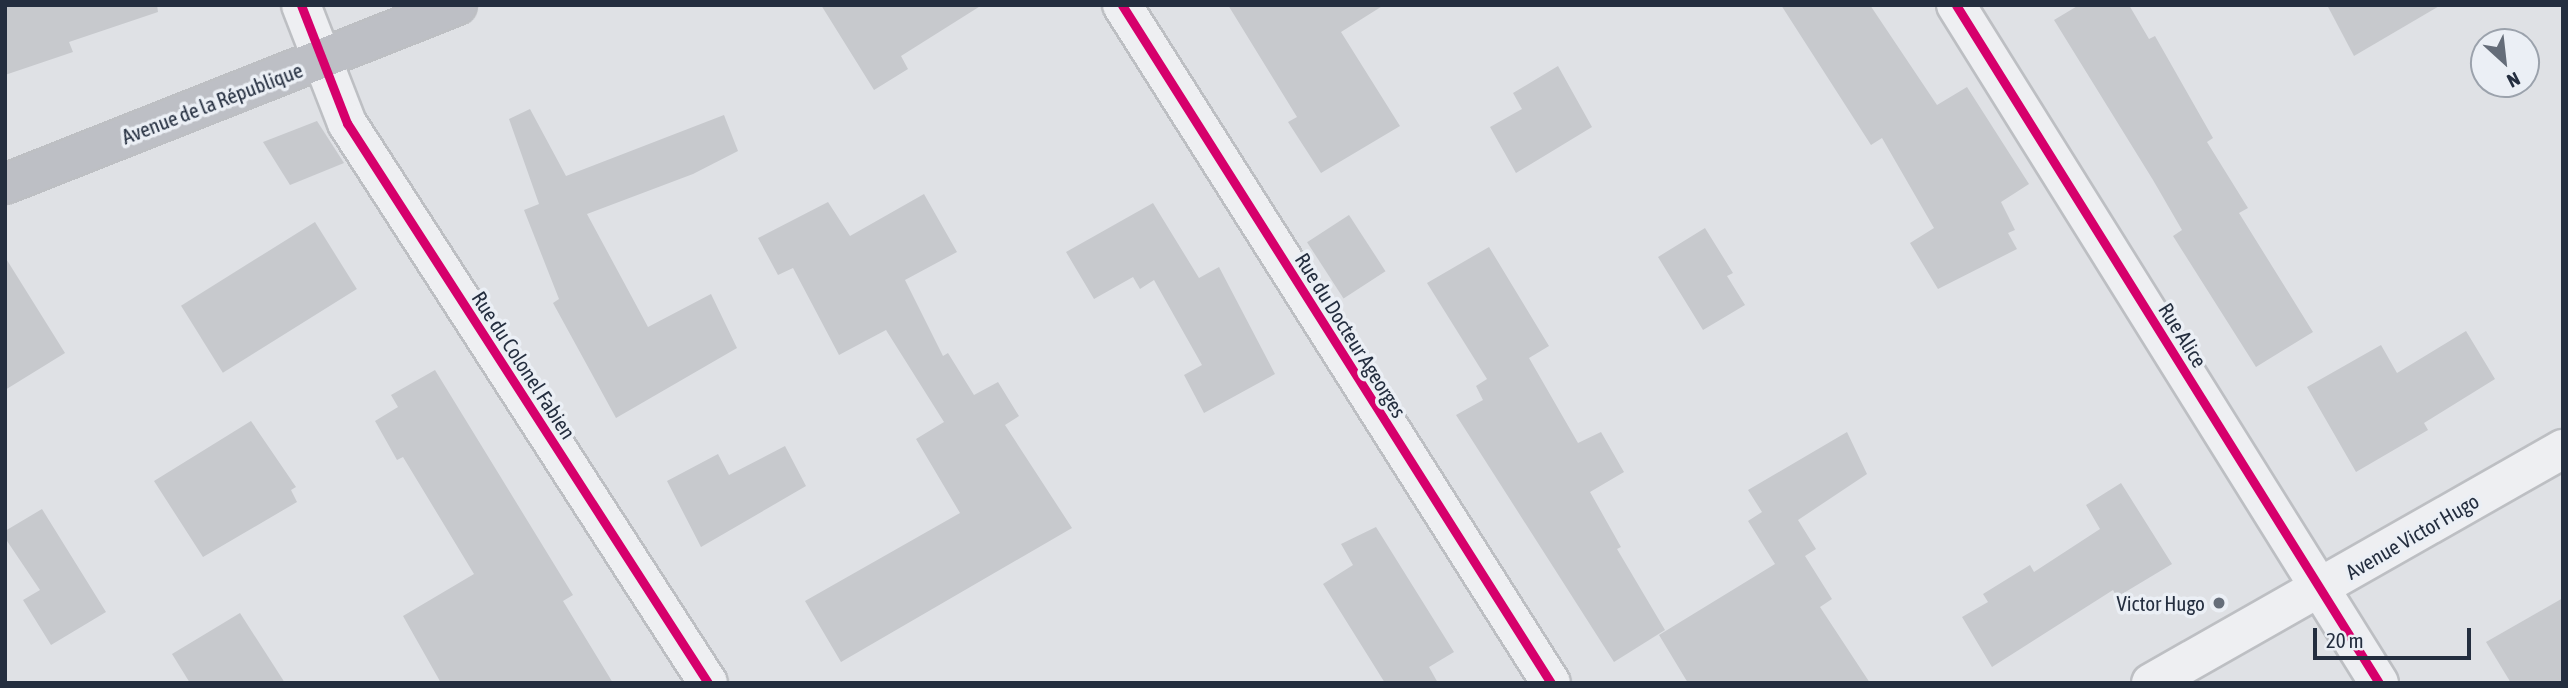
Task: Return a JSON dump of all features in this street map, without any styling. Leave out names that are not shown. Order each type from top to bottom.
[{"type":"main road","name":"Avenue de la République","points":[[5,184],[457,5]]},
{"type":"street","name":"Rue du Colonel Fabien","points":[[301,5],[347,123],[708,683]]},
{"type":"street","name":"Rue du Docteur Ageorges","points":[[1122,5],[1551,683]]},
{"type":"street","name":"Rue Alice","points":[[1956,5],[2379,683]]},
{"type":"street","name":"Avenue Victor Hugo","points":[[2151,683],[2563,449]]},
{"type":"building","points":[[5,5],[157,5],[158,12],[69,42],[73,52],[5,75]]},
{"type":"building","points":[[821,5],[982,5],[901,56],[908,69],[874,90]]},
{"type":"building","points":[[1228,5],[1384,5],[1341,32],[1400,126],[1321,173],[1288,122],[1297,117]]},
{"type":"building","points":[[1781,5],[1870,5],[1937,105],[1967,87],[2029,184],[2001,202],[2015,230],[2008,233],[2017,249],[1938,289],[1910,243],[1934,228],[1882,138],[1871,145]]},
{"type":"building","points":[[2079,5],[2129,5],[2149,39],[2155,36],[2213,138],[2207,142],[2248,208],[2239,213],[2313,332],[2256,367],[2173,236],[2182,230],[2054,20]]},
{"type":"building","points":[[2327,5],[2441,5],[2354,56]]},
{"type":"building","points":[[1558,66],[1592,127],[1516,173],[1490,127],[1522,109],[1513,93]]},
{"type":"building","points":[[530,109],[566,176],[724,115],[738,151],[693,174],[587,214],[648,327],[711,294],[737,348],[616,418],[553,303],[559,299],[524,210],[539,204],[509,119]]},
{"type":"building","points":[[317,121],[344,163],[290,185],[263,142]]},
{"type":"building","points":[[924,194],[957,252],[905,280],[943,356],[948,353],[974,395],[998,382],[1019,416],[1005,425],[1072,528],[841,662],[805,601],[960,513],[916,439],[944,422],[886,330],[839,355],[793,268],[778,275],[758,238],[828,202],[850,236]]},
{"type":"building","points":[[1153,203],[1199,278],[1219,267],[1275,374],[1204,413],[1184,375],[1202,365],[1154,280],[1140,289],[1133,277],[1094,299],[1066,252]]},
{"type":"building","points":[[1349,215],[1385,271],[1344,298],[1307,242]]},
{"type":"building","points":[[315,222],[357,289],[223,373],[181,306]]},
{"type":"building","points":[[1705,228],[1733,273],[1727,276],[1745,305],[1703,330],[1658,257]]},
{"type":"building","points":[[1489,247],[1549,346],[1529,358],[1578,443],[1601,432],[1624,472],[1590,492],[1621,547],[1617,549],[1665,630],[1614,662],[1456,415],[1483,400],[1476,386],[1487,379],[1427,283]]},
{"type":"building","points":[[5,257],[65,353],[5,390]]},
{"type":"building","points":[[2466,331],[2495,379],[2424,423],[2428,430],[2356,472],[2307,387],[2381,345],[2397,373]]},
{"type":"building","points":[[435,370],[573,595],[563,601],[613,683],[441,683],[403,616],[474,574],[403,457],[397,460],[375,421],[398,407],[391,395]]},
{"type":"building","points":[[251,421],[296,487],[291,490],[297,502],[203,557],[154,481]]},
{"type":"building","points":[[1847,432],[1867,474],[1798,520],[1816,549],[1805,556],[1832,599],[1820,607],[1870,683],[1688,683],[1659,635],[1775,564],[1748,521],[1762,512],[1748,490]]},
{"type":"building","points":[[785,446],[806,486],[701,547],[667,481],[718,454],[729,475]]},
{"type":"building","points":[[2121,483],[2172,564],[2117,597],[2113,590],[1992,667],[1962,617],[1988,602],[1983,594],[2030,565],[2034,572],[2100,529],[2086,505]]},
{"type":"building","points":[[42,509],[106,612],[51,645],[23,600],[40,590],[5,538],[5,531]]},
{"type":"building","points":[[1376,527],[1454,652],[1429,667],[1438,683],[1385,683],[1323,584],[1353,565],[1341,544]]},
{"type":"building","points":[[2563,598],[2563,683],[2511,683],[2486,642]]},
{"type":"building","points":[[240,613],[285,683],[190,683],[172,654]]},
{"type":"cycle path","points":[[301,5],[347,123],[708,683]]},
{"type":"cycle path","points":[[1122,5],[1551,683]]},
{"type":"cycle path","points":[[1956,5],[2379,683]]},
{"type":"place","name":"Victor Hugo","points":[[2219,603]]}]
